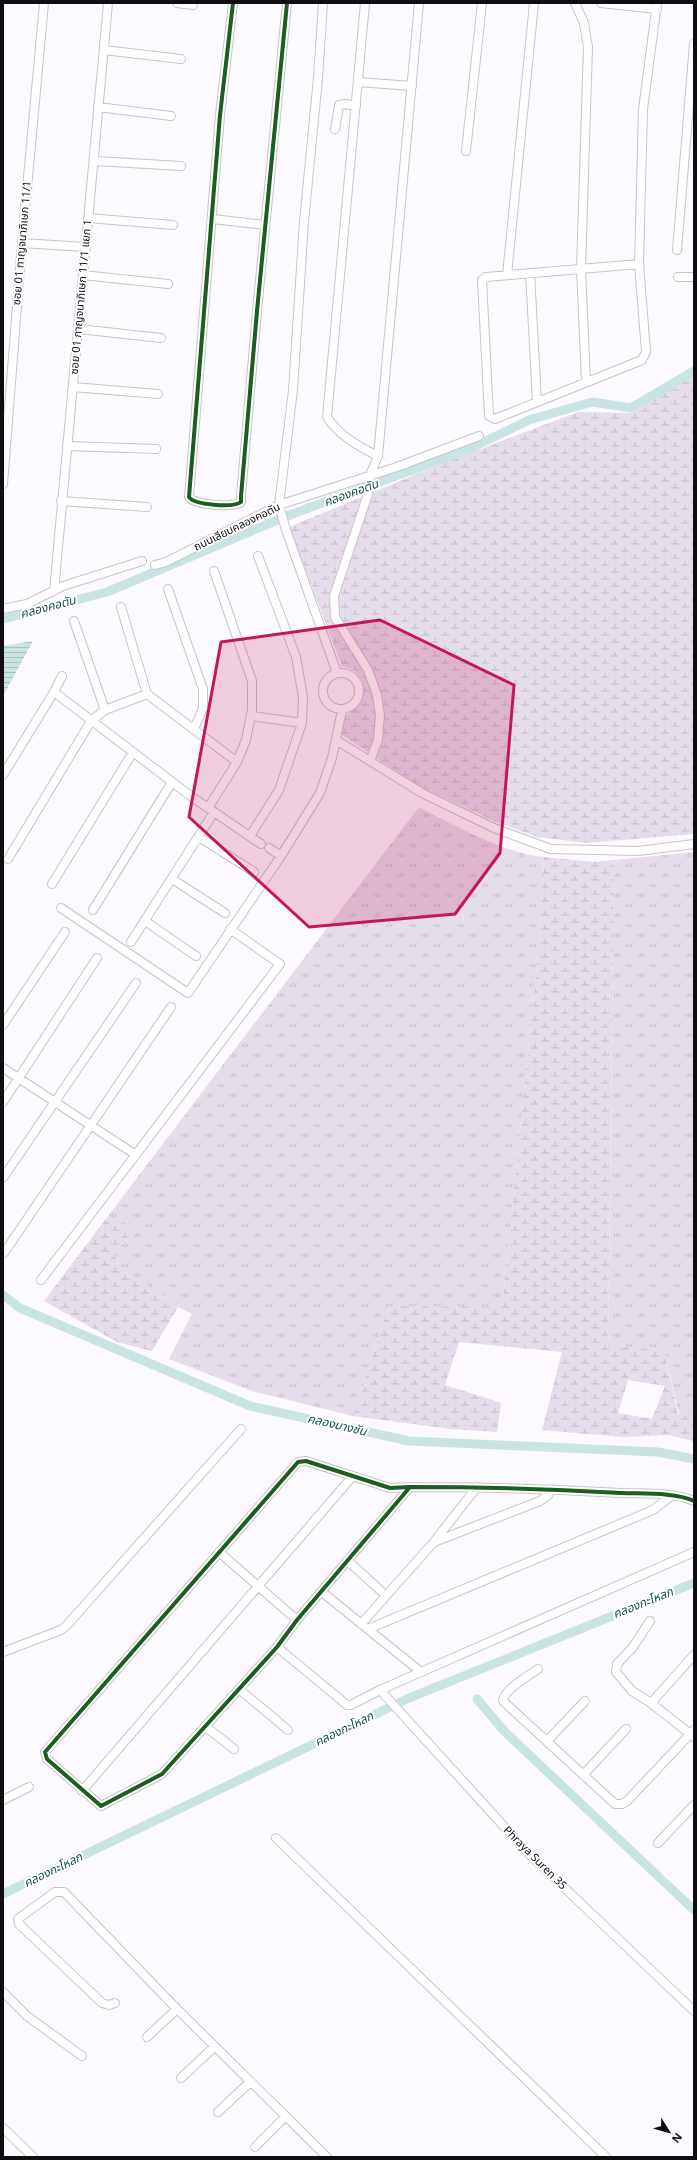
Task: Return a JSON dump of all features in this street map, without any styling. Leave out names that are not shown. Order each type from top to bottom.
[{"type":"street","name":"ซอย 01 กาญจนาภิเษก 11/1","points":[[3,484],[22,243],[44,3]]},
{"type":"street","name":"ซอย 01 กาญจนาภิเษก 11/1 แยก 1","points":[[54,591],[61,501],[79,329],[85,247],[95,161],[98,107],[108,3]]},
{"type":"street","points":[[177,3],[193,5]]},
{"type":"street","points":[[233,3],[220,115],[214,218],[201,342],[189,496],[196,502],[217,505],[237,504],[240,502],[287,3]]},
{"type":"street","points":[[323,3],[318,78],[304,222],[293,390],[280,508],[286,530],[337,673]]},
{"type":"street","points":[[365,3],[327,417],[337,429],[360,447],[378,456]]},
{"type":"street","points":[[370,761],[378,740],[380,715],[377,695],[368,670],[335,617],[334,596],[368,494],[370,478],[378,456],[383,381],[419,3]]},
{"type":"street","points":[[466,151],[482,3]]},
{"type":"street","points":[[508,275],[534,3]]},
{"type":"street","points":[[575,3],[584,23],[588,47],[581,269],[586,382]]},
{"type":"street","points":[[601,3],[657,6],[643,109],[639,264],[646,352],[645,358],[495,418],[489,416],[482,280],[486,277],[639,264]]},
{"type":"street","points":[[677,250],[694,44]]},
{"type":"street","points":[[104,50],[181,59]]},
{"type":"street","points":[[358,82],[412,86]]},
{"type":"street","points":[[335,129],[339,105],[345,104],[356,106]]},
{"type":"street","points":[[98,107],[171,116]]},
{"type":"street","points":[[95,161],[181,166]]},
{"type":"street","points":[[88,218],[173,225]]},
{"type":"street","points":[[214,218],[265,225]]},
{"type":"street","points":[[22,243],[85,247]]},
{"type":"street","points":[[530,273],[537,400]]},
{"type":"street","points":[[83,275],[168,284]]},
{"type":"street","points":[[678,277],[694,277]]},
{"type":"street","points":[[79,329],[161,338]]},
{"type":"street","points":[[73,388],[158,394]]},
{"type":"street","name":"ถนนเลียบคลองคอตัน","points":[[155,565],[166,562],[280,508],[321,493],[370,478],[479,436]]},
{"type":"street","points":[[67,446],[156,449]]},
{"type":"street","points":[[61,501],[147,507]]},
{"type":"street","points":[[250,836],[279,790],[302,723],[303,697],[296,657],[258,556]]},
{"type":"street","points":[[3,609],[27,604],[54,591],[142,561]]},
{"type":"street","points":[[131,942],[199,837],[211,810],[237,762],[246,740],[251,716],[252,681],[214,571]]},
{"type":"street","points":[[168,589],[203,689],[204,708],[194,729]]},
{"type":"street","points":[[121,607],[147,694],[237,762]]},
{"type":"street","points":[[74,621],[105,710]]},
{"type":"street","points":[[337,673],[347,673],[355,679],[359,688],[358,698],[351,706],[342,710],[334,709],[323,698],[322,690],[324,682],[329,676],[337,673]]},
{"type":"street","points":[[3,775],[54,692],[62,676]]},
{"type":"street","points":[[54,692],[172,782],[211,810],[281,856]]},
{"type":"street","points":[[8,859],[91,720],[105,710],[147,694]]},
{"type":"street","points":[[61,908],[188,993],[281,856],[320,793],[332,758],[342,710]]},
{"type":"street","points":[[251,716],[302,723]]},
{"type":"street","points":[[336,740],[422,793],[494,828],[551,849],[638,851],[694,844]]},
{"type":"street","points":[[52,884],[133,752]]},
{"type":"street","points":[[93,910],[172,782]]},
{"type":"street","points":[[199,837],[254,872]]},
{"type":"street","points":[[172,879],[224,913]]},
{"type":"street","points":[[145,920],[196,956]]},
{"type":"street","points":[[40,1280],[280,964],[230,929]]},
{"type":"street","points":[[3,1025],[66,932]]},
{"type":"street","points":[[3,1102],[97,958]]},
{"type":"street","points":[[3,1178],[136,983]]},
{"type":"street","points":[[4,1253],[171,1006]]},
{"type":"street","points":[[3,1068],[56,1101],[136,1155]]},
{"type":"street","points":[[3,1652],[61,1630],[67,1625],[241,1429]]},
{"type":"street","points":[[410,1487],[297,1620],[277,1647],[162,1774],[101,1806],[47,1760],[45,1752],[298,1462],[306,1461],[390,1488],[410,1487],[477,1487],[551,1489],[671,1496],[694,1501]]},
{"type":"street","points":[[82,1791],[352,1477]]},
{"type":"street","points":[[364,1626],[477,1487]]},
{"type":"street","points":[[433,1543],[540,1501],[548,1495],[551,1489]]},
{"type":"street","points":[[364,1626],[653,1510],[671,1496]]},
{"type":"street","points":[[219,1552],[297,1620]]},
{"type":"street","points":[[277,1647],[347,1705],[351,1705],[382,1693],[421,1672],[694,1552]]},
{"type":"street","points":[[348,1561],[381,1591]]},
{"type":"street","points":[[322,1592],[421,1672]]},
{"type":"street","points":[[538,1669],[508,1690],[503,1699],[505,1703],[612,1802],[618,1805],[624,1803],[693,1734],[627,1687],[616,1670],[617,1664],[633,1648],[650,1620]]},
{"type":"street","points":[[651,1703],[694,1655]]},
{"type":"street","points":[[239,1689],[288,1730]]},
{"type":"street","name":"Phraya Suren 35","points":[[382,1693],[530,1855],[694,2011]]},
{"type":"street","points":[[547,1741],[585,1701]]},
{"type":"street","points":[[206,1727],[234,1749]]},
{"type":"street","points":[[583,1775],[626,1729]]},
{"type":"street","points":[[3,1800],[29,1787]]},
{"type":"street","points":[[658,1843],[694,1805]]},
{"type":"street","points":[[276,1838],[606,2157]]},
{"type":"street","points":[[115,2003],[108,2005],[102,2003],[19,1924],[18,1919],[55,1892],[64,1892],[177,2010],[285,2117],[321,2155]]},
{"type":"street","points":[[3,1992],[28,2016],[82,2056]]},
{"type":"street","points":[[148,2037],[177,2010]]},
{"type":"street","points":[[182,2078],[214,2047]]},
{"type":"street","points":[[218,2112],[249,2083]]},
{"type":"street","points":[[255,2146],[285,2117]]},
{"type":"street","points":[[3,2128],[33,2157]]},
{"type":"highlighted area","points":[[380,620],[514,685],[500,853],[455,914],[309,927],[189,817],[221,642]]},
{"type":"green space","points":[[694,374],[694,834],[587,843],[537,837],[496,822],[419,786],[339,733],[344,717],[359,706],[364,690],[362,680],[355,671],[342,666],[289,527],[436,466],[578,412],[632,413]]},
{"type":"green space","points":[[419,807],[463,830],[497,845],[529,855],[544,857],[539,944],[502,1308],[389,1306],[353,1416],[252,1391],[169,1359],[192,1314],[178,1307],[157,1291],[120,1269],[113,1252],[130,1236],[108,1216]]},
{"type":"green space","points":[[694,852],[694,1414],[679,1414],[664,1350],[608,1347],[614,860]]},
{"type":"green space","points":[[544,857],[594,862],[614,860],[608,1346],[664,1350],[678,1414],[694,1414],[694,1441],[669,1435],[622,1437],[542,1430],[562,1352],[459,1342],[445,1385],[501,1403],[497,1432],[450,1429],[353,1416],[389,1306],[502,1307],[539,944]],"holes":[[[628,1380],[665,1386],[652,1419],[618,1413]]]},
{"type":"green space","points":[[108,1216],[132,1227],[130,1236],[113,1252],[120,1269],[157,1291],[178,1307],[152,1351],[117,1342],[44,1301]]},
{"type":"shaded area","points":[[33,641],[3,696],[3,646]]},
{"type":"waterway","name":"คลองคอตัน","points":[[3,619],[107,592],[287,516],[467,450],[529,420],[592,402],[631,408],[694,371]]},
{"type":"waterway","name":"คลองบางชัน","points":[[3,1295],[20,1308],[250,1406],[409,1441],[658,1452],[694,1459]]},
{"type":"waterway","name":"คลองกะโหลก","points":[[3,1894],[409,1698],[694,1583]]},
{"type":"waterway","points":[[477,1699],[505,1732],[694,1910]]},
{"type":"cycle path","points":[[233,3],[220,115],[189,497],[198,502],[214,505],[230,505],[241,502],[257,311],[287,3]]},
{"type":"cycle path","points":[[410,1487],[297,1620],[277,1647],[162,1774],[101,1806],[47,1759],[45,1752],[298,1462],[306,1461],[390,1488],[410,1487],[542,1489],[658,1494],[678,1496],[694,1501]]}]
